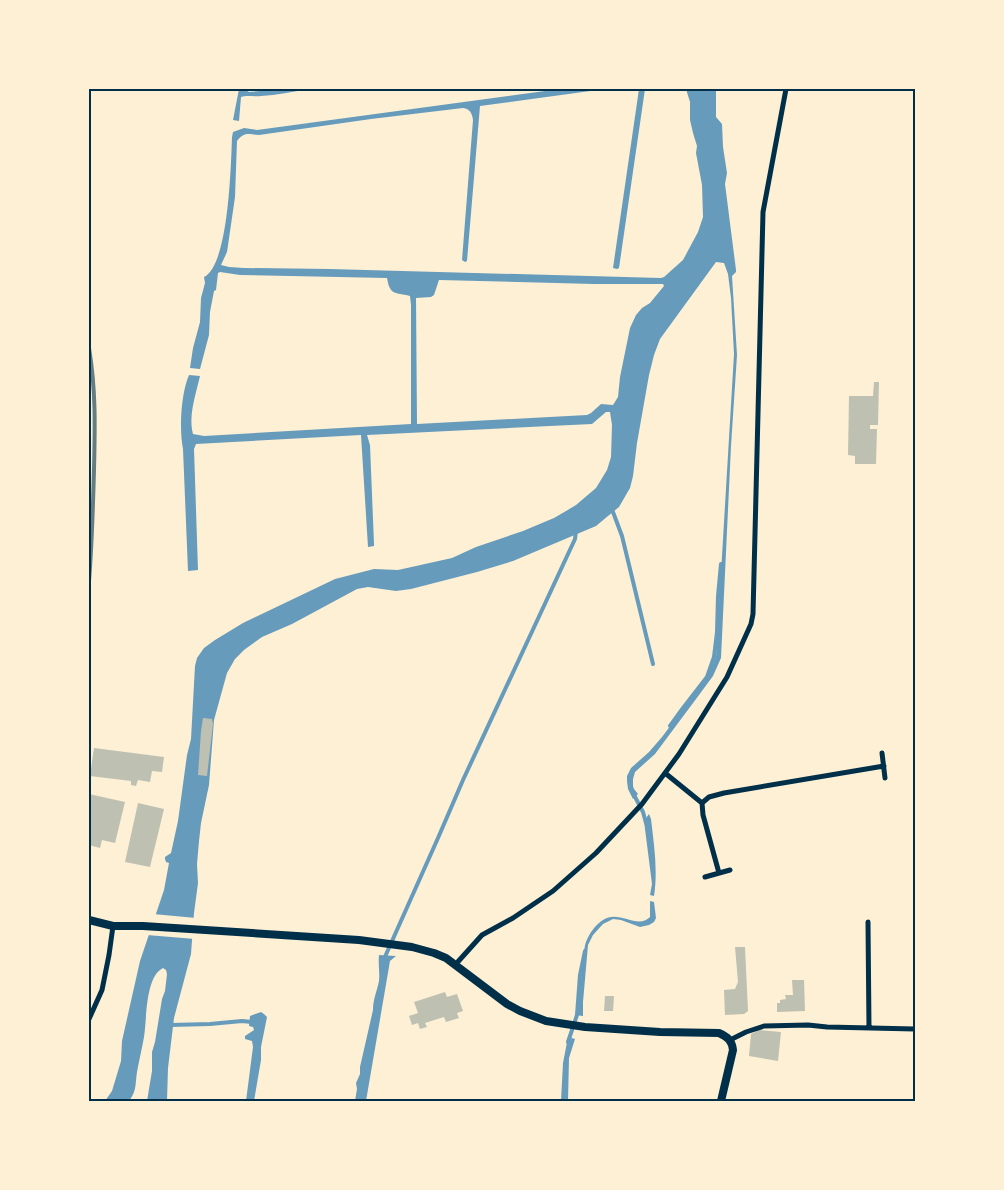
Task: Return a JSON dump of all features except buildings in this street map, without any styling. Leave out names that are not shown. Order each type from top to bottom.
[{"type":"street","points":[[455,965],[482,935],[513,918],[553,891],[596,853],[638,809],[692,733],[727,677],[751,624],[753,614],[763,212],[786,89]]},
{"type":"street","points":[[882,753],[885,778]]},
{"type":"street","points":[[702,803],[710,797],[724,793],[884,766]]},
{"type":"street","points":[[665,773],[702,803],[703,815],[719,873]]},
{"type":"street","points":[[705,877],[730,870]]},
{"type":"street","points":[[89,920],[113,926],[151,926],[359,940],[412,947],[446,958],[507,1004],[546,1021],[585,1027],[719,1033],[730,1040],[733,1050],[721,1101]]},
{"type":"street","points":[[868,922],[868,1028]]},
{"type":"street","points":[[89,1019],[102,990],[113,926]]},
{"type":"street","points":[[730,1040],[764,1026],[808,1025],[827,1028],[915,1029]]},
{"type":"water","points":[[239,89],[249,92],[308,89],[273,95],[241,97],[239,121],[233,120]]},
{"type":"water","points":[[560,89],[605,89],[480,106],[467,261],[465,262],[462,260],[473,120],[469,110],[463,108],[259,135],[244,135],[237,141],[235,197],[227,252],[221,265],[244,268],[661,278],[683,260],[698,232],[703,217],[702,185],[696,153],[697,146],[690,120],[690,102],[686,89],[716,89],[716,117],[722,124],[727,173],[725,184],[736,270],[732,276],[737,355],[721,658],[713,676],[655,754],[635,772],[633,786],[638,794],[633,799],[628,789],[627,781],[631,768],[662,737],[709,674],[716,657],[734,354],[728,274],[724,263],[716,262],[660,339],[649,375],[630,488],[619,507],[596,526],[513,561],[477,572],[411,589],[396,591],[368,587],[357,589],[292,624],[262,637],[235,659],[227,673],[214,720],[209,785],[199,841],[198,883],[191,954],[174,1018],[168,1068],[167,1101],[147,1101],[152,1071],[152,1052],[165,991],[167,974],[163,968],[157,973],[150,989],[144,1037],[133,1094],[129,1101],[105,1101],[112,1091],[121,1061],[122,1041],[140,961],[164,890],[169,863],[166,862],[165,857],[171,853],[191,739],[195,666],[197,658],[204,648],[243,623],[335,579],[374,569],[398,570],[452,558],[554,518],[576,505],[596,488],[607,470],[611,457],[612,425],[610,412],[606,412],[592,424],[367,435],[370,445],[374,544],[374,546],[368,547],[361,435],[196,444],[194,449],[198,570],[188,571],[181,421],[184,392],[189,375],[200,376],[191,420],[193,434],[204,436],[411,424],[410,296],[392,291],[387,278],[240,275],[220,272],[218,273],[216,290],[214,291],[210,312],[209,335],[200,369],[190,368],[200,322],[201,298],[205,283],[204,277],[212,269],[219,254],[224,234],[233,132],[244,128],[257,130]],"holes":[[[439,280],[663,284],[664,286],[650,303],[636,315],[630,328],[618,397],[613,405],[601,404],[587,415],[417,424],[416,298],[434,295]]]},
{"type":"water","points":[[639,89],[645,89],[619,268],[617,269],[613,268]]},
{"type":"water","points":[[649,814],[655,858],[654,896],[650,895],[652,884],[644,821]]},
{"type":"water","points":[[650,901],[654,902],[656,918],[649,925],[640,927],[613,919],[603,924],[593,935],[588,945],[583,1016],[575,1015],[587,939],[600,922],[609,917],[639,921],[650,917]]},
{"type":"water","points":[[379,955],[396,956],[390,961],[366,1101],[355,1101],[356,1083],[360,1074],[379,981]]},
{"type":"water","points":[[261,1012],[267,1017],[261,1047],[261,1060],[254,1101],[246,1101],[253,1047],[252,1041],[245,1039],[245,1036],[254,1030],[253,1027],[249,1026],[250,1016]]},
{"type":"water","points":[[568,1037],[575,1039],[569,1058],[568,1101],[561,1101],[563,1063]]},
{"type":"pier","points":[[153,914],[196,918],[195,939],[147,935]]},
{"type":"waterway","points":[[613,512],[622,536],[653,664]]},
{"type":"waterway","points":[[384,959],[463,780],[575,539],[576,530]]},
{"type":"waterway","points":[[670,726],[707,677],[714,657],[721,564]]},
{"type":"waterway","points":[[633,793],[643,812],[646,823]]},
{"type":"waterway","points":[[568,1042],[577,1015],[580,975],[585,951]]},
{"type":"waterway","points":[[170,1025],[252,1022]]},
{"type":"railway","points":[[89,348],[93,379],[95,424],[89,581]]}]
